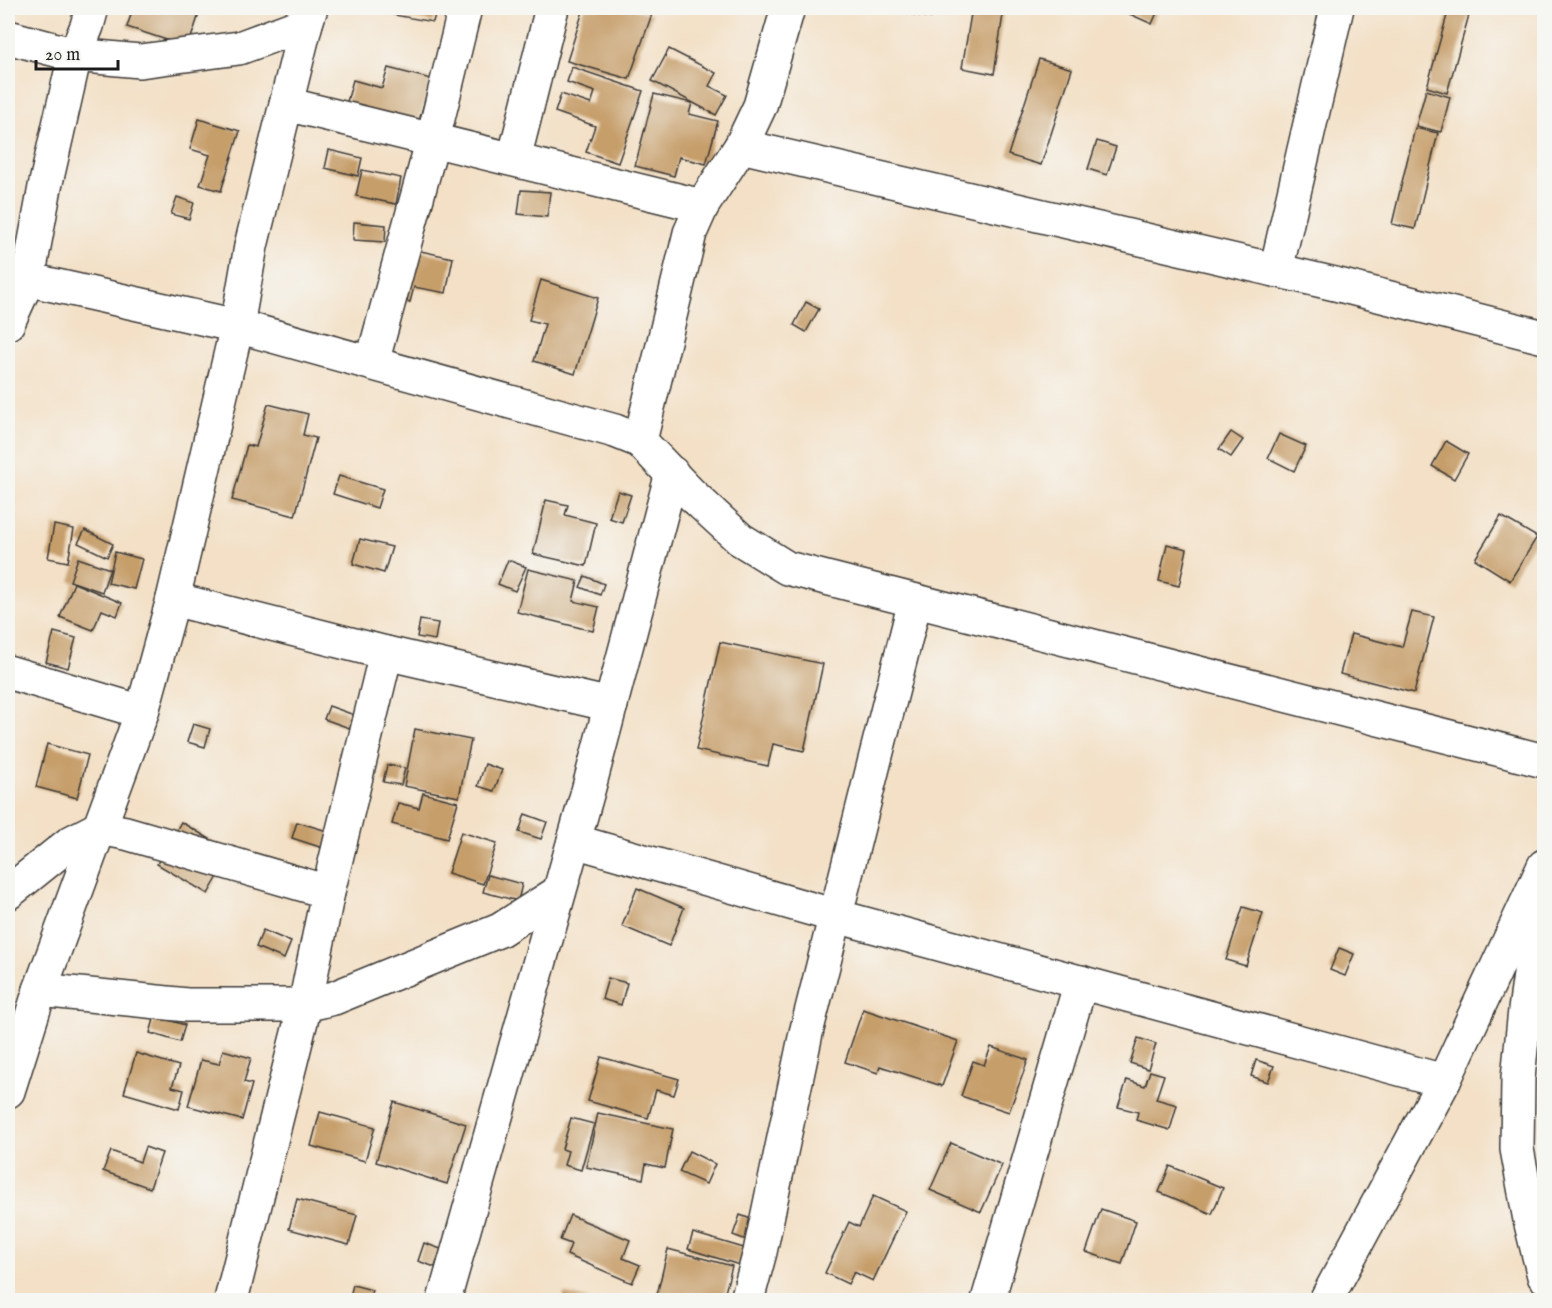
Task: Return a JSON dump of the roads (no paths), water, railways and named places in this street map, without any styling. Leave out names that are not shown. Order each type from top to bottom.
[{"type":"street","points":[[8,323],[18,277],[45,187],[75,55],[92,8]]},
{"type":"street","points":[[372,363],[433,139],[465,8]]},
{"type":"street","points":[[514,159],[552,8]]},
{"type":"street","points":[[640,441],[690,233],[702,206],[741,146],[760,106],[788,8]]},
{"type":"street","points":[[1276,270],[1337,8]]},
{"type":"street","points":[[8,13],[40,46]]},
{"type":"street","points":[[8,37],[75,55],[140,61],[239,48],[309,15]]},
{"type":"street","points":[[8,1091],[40,990],[142,712],[173,599],[237,326],[251,246],[309,15]]},
{"type":"street","points":[[286,104],[702,206]]},
{"type":"street","points":[[741,146],[1276,270],[1545,337]]},
{"type":"street","points":[[18,277],[237,326],[579,420],[640,441],[690,493],[740,539],[788,568],[1545,761]]},
{"type":"street","points":[[444,1300],[574,841],[672,473]]},
{"type":"street","points":[[173,599],[386,653],[611,705]]},
{"type":"street","points":[[747,1300],[760,1252],[806,1033],[915,601]]},
{"type":"street","points":[[231,1300],[305,1005],[328,892],[386,653]]},
{"type":"street","points":[[8,672],[142,712]]},
{"type":"street","points":[[8,893],[70,843],[99,828],[126,833],[328,892]]},
{"type":"street","points":[[574,841],[836,916],[1444,1081]]},
{"type":"street","points":[[1326,1300],[1444,1081],[1545,866]]},
{"type":"street","points":[[1545,875],[1525,1010],[1518,1078],[1517,1149],[1530,1220],[1545,1276]]},
{"type":"street","points":[[40,990],[187,1005],[305,1005],[334,998],[500,930],[559,892]]},
{"type":"street","points":[[988,1300],[1081,982]]}]
